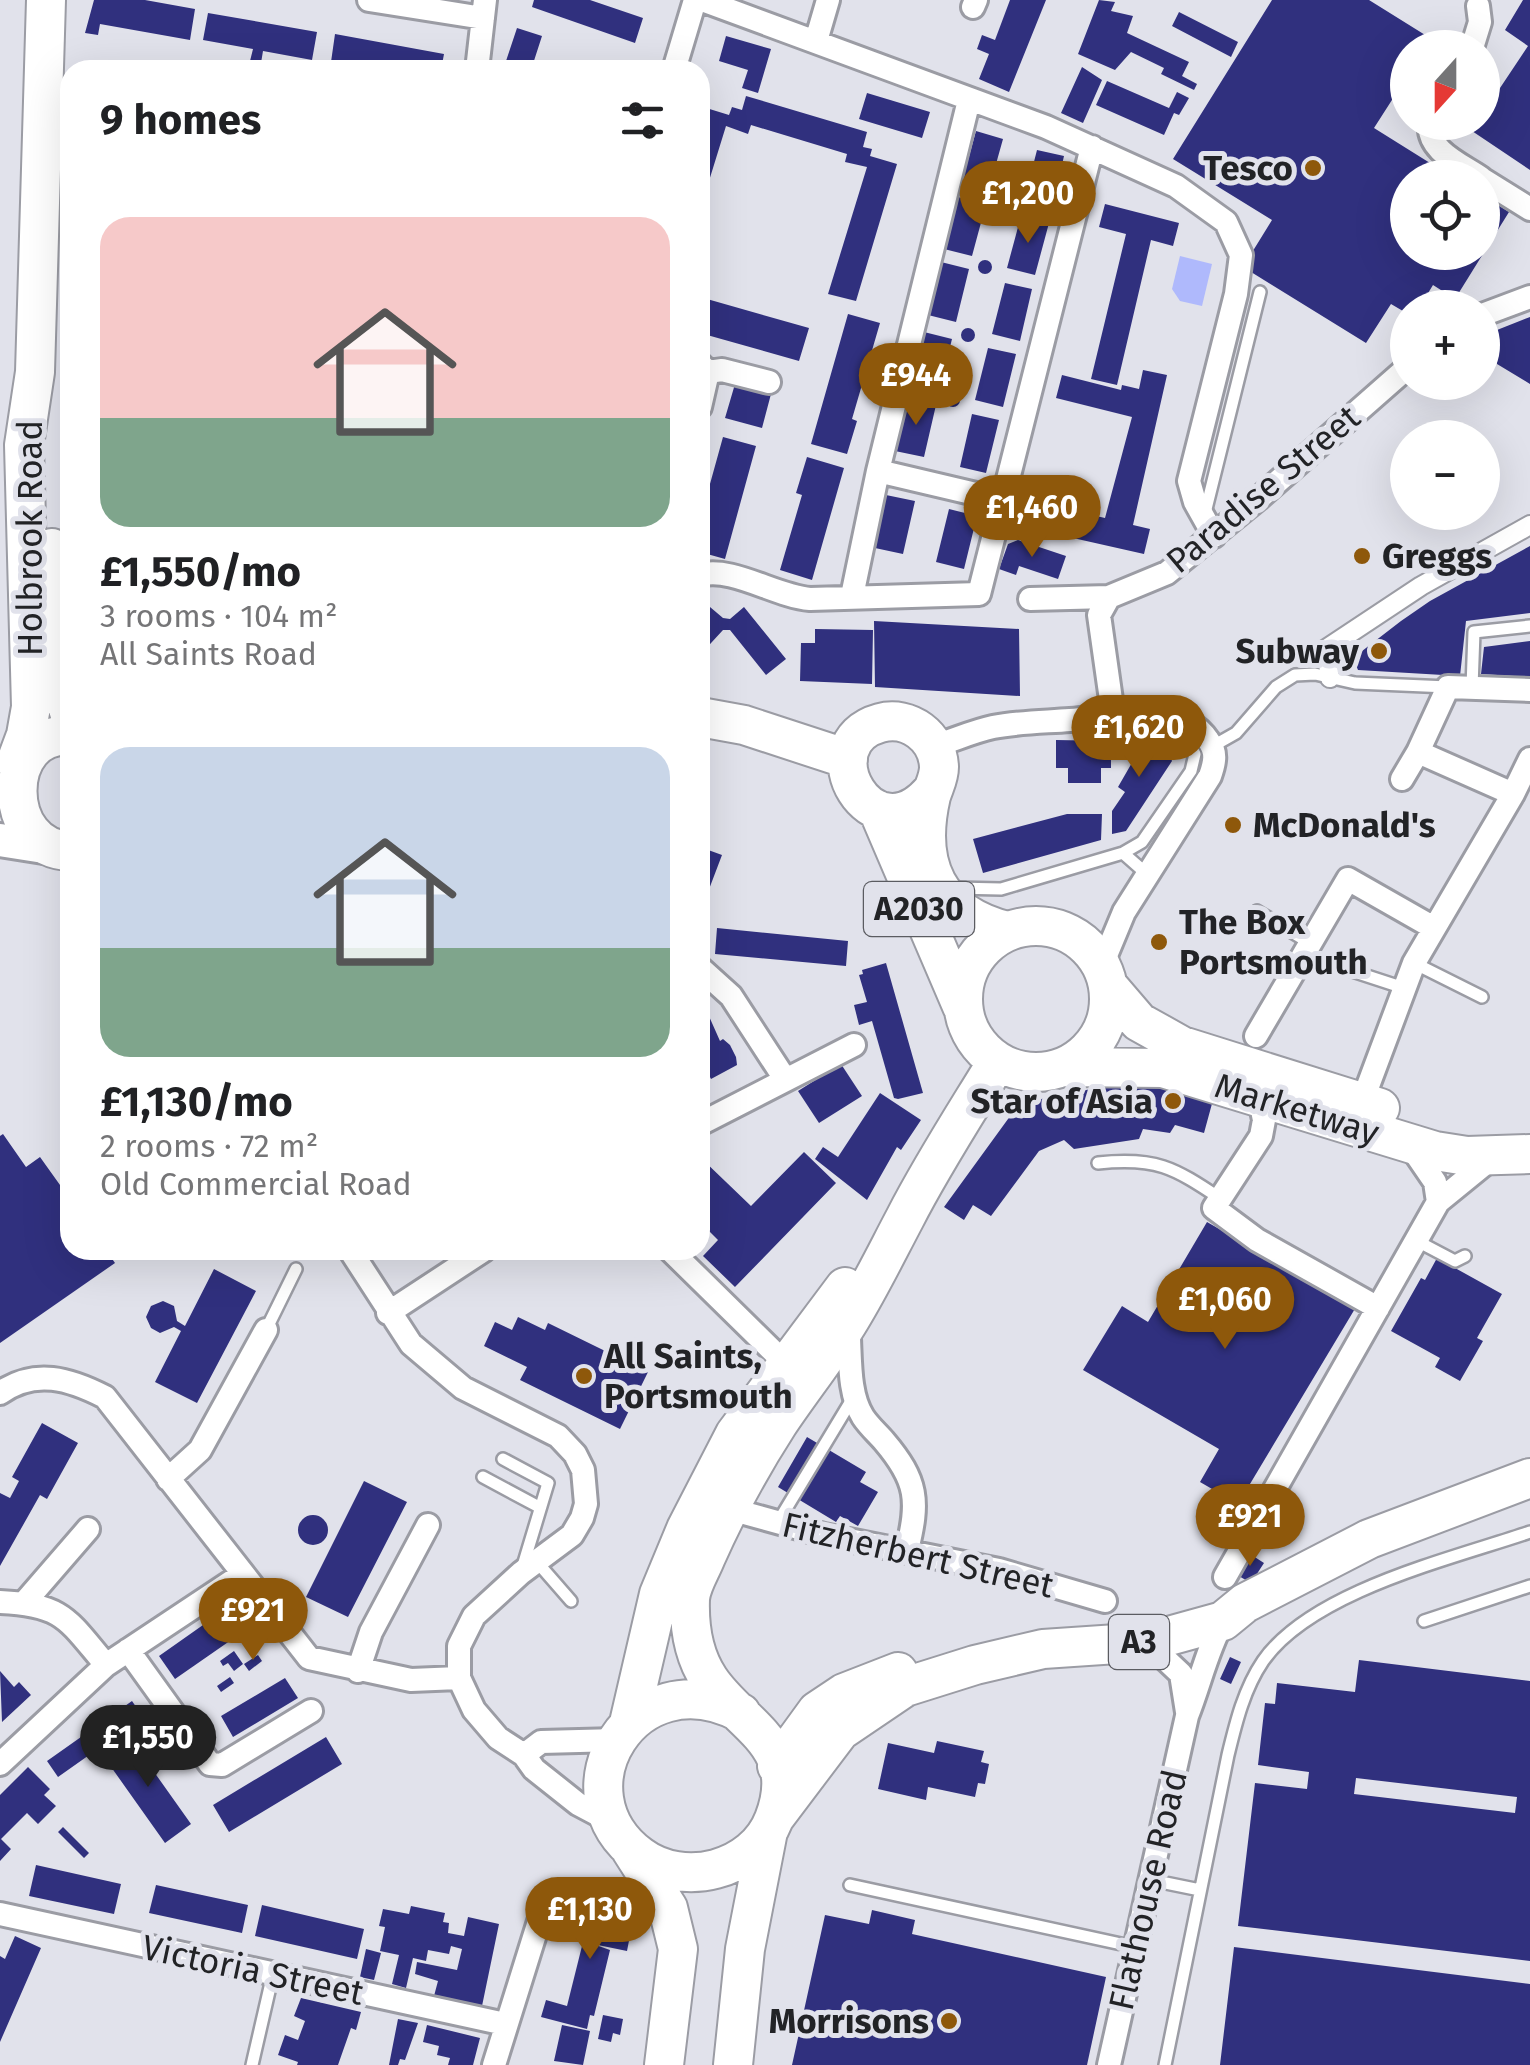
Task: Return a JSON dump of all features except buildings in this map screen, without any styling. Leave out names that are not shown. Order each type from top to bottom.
[{"type":"main road","name":"Holbrook Road","points":[[46,0],[35,372],[24,445],[31,707],[26,735],[10,770],[7,788],[10,814],[26,836],[60,850]]},
{"type":"main road","name":"Holbrook Road","points":[[35,372],[50,448],[60,680]]},
{"type":"main road","points":[[710,719],[744,725],[848,760]]},
{"type":"main road","points":[[886,721],[914,726],[934,746],[938,776],[922,803],[893,813],[878,810],[857,796],[847,772],[848,760],[860,734],[886,721]]},
{"type":"main road","points":[[10,770],[41,740],[60,737]]},
{"type":"main road","name":"A2030","points":[[932,791],[925,828],[926,858],[936,885],[961,912],[980,924],[1007,931]]},
{"type":"main road","name":"A2030","points":[[878,810],[962,1006]]},
{"type":"main road","points":[[0,840],[60,850]]},
{"type":"main road","points":[[1024,926],[1061,929],[1092,950],[1106,976],[1109,1012],[1101,1035],[1085,1054],[1064,1067],[1042,1072],[1018,1071],[997,1062],[980,1047],[968,1028],[962,1006],[964,983],[972,961],[987,943],[1024,926]]},
{"type":"main road","name":"Marketway","points":[[1106,976],[1139,1022],[1182,1046],[1452,1130],[1530,1132]]},
{"type":"main road","points":[[619,1833],[659,1866],[697,1873],[734,1862],[750,1851],[771,1824],[780,1785],[778,1766],[764,1736],[712,1683],[690,1632],[690,1594],[730,1509],[777,1426],[886,1262],[905,1217],[997,1062]]},
{"type":"main road","name":"Marketway","points":[[1064,1067],[1164,1068],[1435,1151],[1512,1156]]},
{"type":"main road","points":[[664,2065],[678,1949],[668,1908],[619,1833],[605,1802],[608,1759],[623,1731],[659,1594],[686,1529],[735,1434],[785,1363],[905,1217]]},
{"type":"main road","name":"A3","points":[[733,2065],[745,1950],[771,1824],[840,1731],[905,1687],[975,1666],[1043,1649],[1147,1642],[1224,1620],[1245,1603],[1368,1539],[1530,1478]]},
{"type":"main road","name":"A3","points":[[778,1766],[817,1711],[844,1694],[900,1672],[975,1666]]},
{"type":"main road","points":[[623,1731],[646,1710],[684,1698],[724,1704],[742,1713]]},
{"type":"street","points":[[369,0],[484,9],[477,60]]},
{"type":"street","points":[[678,60],[699,0],[742,6],[816,41],[1092,147],[1191,194],[1226,222],[1242,255],[1236,294],[1189,481],[1194,502],[1209,526]]},
{"type":"street","points":[[816,41],[828,0]]},
{"type":"street","points":[[1478,30],[1479,2]]},
{"type":"street","points":[[852,596],[878,471],[969,100]]},
{"type":"street","points":[[1433,140],[1438,149],[1455,160]]},
{"type":"street","points":[[710,572],[793,597],[978,594],[1092,147]]},
{"type":"street","points":[[1500,190],[1530,210]]},
{"type":"street","points":[[1500,308],[1530,297]]},
{"type":"street","points":[[710,369],[769,382]]},
{"type":"street","name":"Paradise Street","points":[[1109,597],[1166,573],[1209,526],[1390,381]]},
{"type":"street","points":[[878,471],[1002,500]]},
{"type":"street","points":[[1330,678],[1326,649],[1421,586],[1530,525]]},
{"type":"street","points":[[1030,599],[1109,597],[1099,616],[1113,714]]},
{"type":"street","points":[[1402,779],[1448,688],[1530,690]]},
{"type":"street","points":[[934,746],[989,728],[1113,714],[1173,716],[1202,730],[1213,746],[1216,762],[1124,912],[1106,976]]},
{"type":"street","points":[[1418,752],[1513,794]]},
{"type":"street","points":[[1362,1102],[1414,962],[1530,759]]},
{"type":"street","points":[[1256,1036],[1348,879],[1434,928]]},
{"type":"street","points":[[710,976],[741,1009],[785,1080]]},
{"type":"street","points":[[710,1119],[854,1045]]},
{"type":"street","points":[[1259,1096],[1264,1120],[1262,1136],[1218,1204],[1257,1240],[1378,1308]]},
{"type":"street","points":[[1408,1144],[1435,1182],[1438,1202]]},
{"type":"street","points":[[1225,1577],[1438,1202],[1474,1170],[1512,1156]]},
{"type":"street","points":[[356,1260],[411,1344],[463,1388],[558,1436],[575,1454],[583,1470],[586,1487],[582,1518],[572,1534],[474,1616],[459,1646],[459,1678],[474,1710],[498,1738],[524,1755],[554,1786],[619,1833]]},
{"type":"street","points":[[388,1313],[469,1260]]},
{"type":"street","points":[[680,1260],[785,1363]]},
{"type":"street","points":[[848,1324],[854,1396],[863,1418],[908,1471],[915,1494],[907,1550]]},
{"type":"street","points":[[168,1479],[200,1450],[266,1330]]},
{"type":"street","points":[[0,1393],[40,1378],[74,1381],[105,1397],[309,1658],[411,1680],[459,1678]]},
{"type":"street","name":"Fitzherbert Street","points":[[730,1509],[999,1570],[1105,1601]]},
{"type":"street","points":[[358,1671],[372,1632],[428,1524]]},
{"type":"street","points":[[24,1603],[88,1529]]},
{"type":"street","points":[[0,1764],[106,1665],[243,1574]]},
{"type":"street","points":[[0,1602],[60,1612],[106,1665]]},
{"type":"street","name":"Flathouse Road","points":[[1109,2065],[1187,1716],[1204,1674],[1209,1646],[1224,1620]]},
{"type":"street","points":[[1147,1642],[1182,1674],[1187,1716]]},
{"type":"street","points":[[128,1650],[210,1764],[222,1765],[311,1711]]},
{"type":"street","points":[[524,1755],[541,1742],[623,1731]]},
{"type":"street","name":"Victoria Street","points":[[0,1914],[506,2024]]},
{"type":"street","points":[[494,2065],[542,1915]]},
{"type":"lane","points":[[1209,526],[1260,292]]},
{"type":"lane","points":[[1472,687],[1474,632],[1530,626]]},
{"type":"lane","points":[[1213,746],[1236,733],[1287,678],[1304,673],[1355,682],[1448,688]]},
{"type":"lane","points":[[936,885],[1001,889],[1122,854],[1142,842],[1191,771],[1194,754],[1187,739],[1176,731],[1094,726],[1070,720]]},
{"type":"lane","points":[[1122,854],[1148,875]]},
{"type":"lane","points":[[1257,910],[1306,949],[1404,988]]},
{"type":"lane","points":[[1414,962],[1482,997]]},
{"type":"lane","points":[[1098,1163],[1137,1159],[1182,1172],[1218,1204]]},
{"type":"lane","points":[[1417,1240],[1455,1261],[1464,1256]]},
{"type":"lane","points":[[266,1330],[296,1269]]},
{"type":"lane","points":[[778,1522],[854,1396]]},
{"type":"lane","points":[[503,1458],[548,1483],[529,1567],[571,1600]]},
{"type":"lane","points":[[482,1476],[540,1507]]},
{"type":"lane","points":[[1165,2065],[1238,1716],[1256,1673],[1278,1644],[1303,1622],[1340,1600],[1530,1532]]},
{"type":"lane","points":[[1424,1621],[1530,1586]]},
{"type":"lane","points":[[1150,1880],[1200,1890]]},
{"type":"lane","points":[[850,1885],[1135,1947]]},
{"type":"lane","points":[[252,2065],[273,1974]]},
{"type":"shaded area","points":[[1180,256],[1212,264],[1202,306],[1180,301],[1172,289]]},
{"type":"place","name":"Tesco","points":[[1313,168]]},
{"type":"place","name":"Greggs","points":[[1362,556]]},
{"type":"place","name":"Subway","points":[[1379,651]]},
{"type":"place","name":"McDonald's","points":[[1233,825]]},
{"type":"place","name":"The Box Portsmouth","points":[[1159,942]]},
{"type":"place","name":"Star of Asia","points":[[1173,1101]]},
{"type":"place","name":"All Saints, Portsmouth","points":[[584,1376]]},
{"type":"place","name":"Morrisons","points":[[949,2021]]}]
